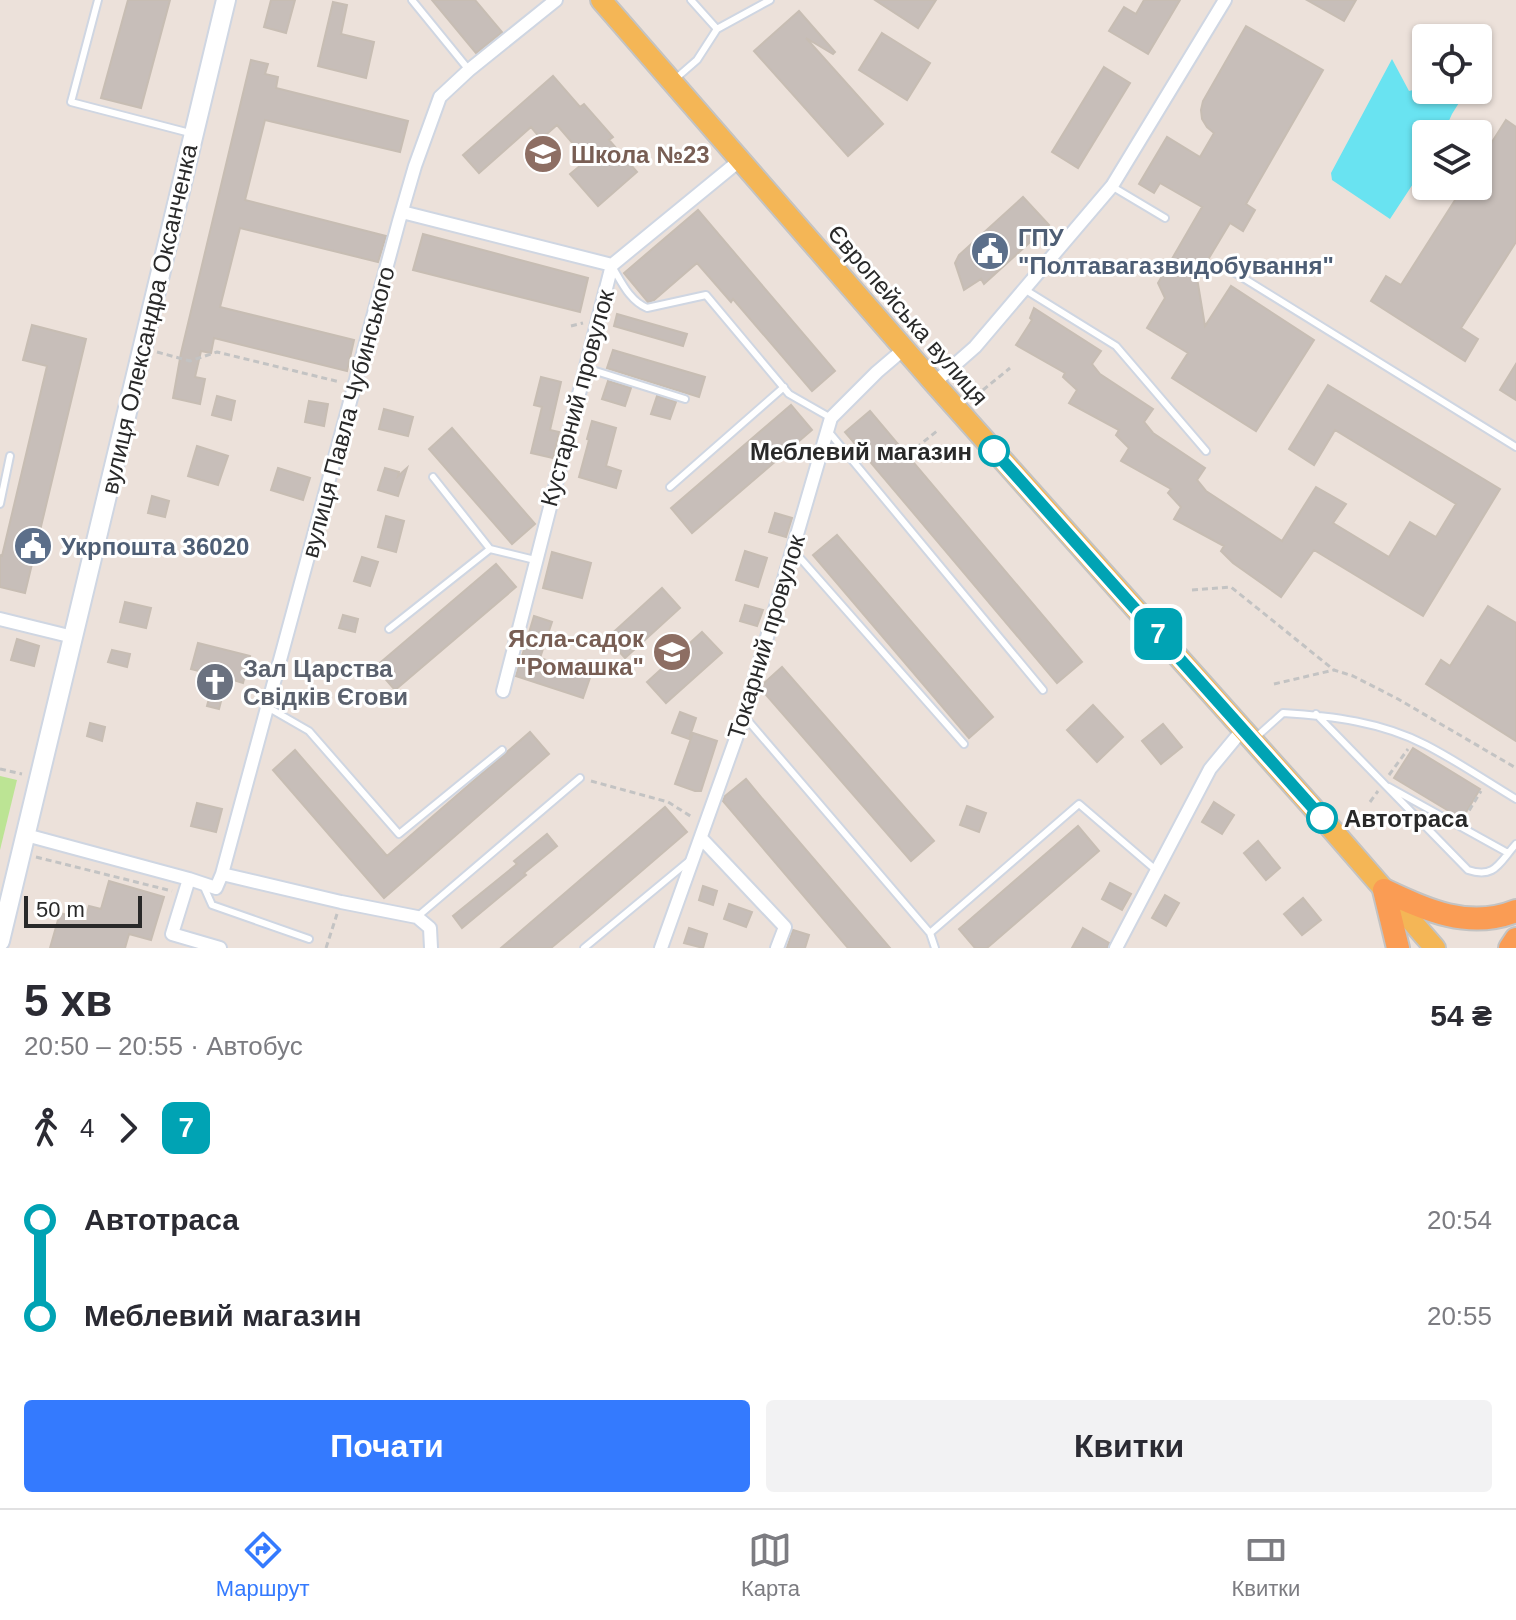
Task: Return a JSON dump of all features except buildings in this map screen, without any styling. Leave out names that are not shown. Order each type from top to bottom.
[{"type":"highway","points":[[1384,890],[1423,908],[1469,920],[1488,919],[1516,911]]},
{"type":"highway","points":[[1384,890],[1398,948]]},
{"type":"highway","points":[[1510,948],[1516,939]]},
{"type":"main road","name":"вулиця Олександра Оксанченка","points":[[0,941],[226,0]]},
{"type":"main road","name":"Європейська вулиця","points":[[601,0],[904,349],[1435,948]]},
{"type":"street","name":"вулиця Павла Чубинського","points":[[222,874],[402,212],[440,97],[556,0]]},
{"type":"street","points":[[934,383],[975,347],[1112,186],[1225,0]]},
{"type":"street","name":"Кустарний провулок","points":[[503,691],[612,265],[739,161]]},
{"type":"street","points":[[402,212],[612,265]]},
{"type":"street","name":"Токарний провулок","points":[[661,948],[744,716],[829,424],[877,372],[904,349]]},
{"type":"street","points":[[0,619],[73,637]]},
{"type":"street","points":[[1116,948],[1210,769],[1248,735]]},
{"type":"street","points":[[26,835],[216,888],[222,874],[417,917],[430,928],[431,948]]},
{"type":"street","points":[[702,839],[785,927],[777,948]]},
{"type":"street","points":[[189,879],[172,934],[220,948]]},
{"type":"lane","points":[[98,0],[71,102],[193,134]]},
{"type":"lane","points":[[412,0],[469,70]]},
{"type":"lane","points":[[691,0],[717,29]]},
{"type":"lane","points":[[672,82],[697,60],[717,29],[770,0]]},
{"type":"lane","points":[[1112,186],[1165,218]]},
{"type":"lane","points":[[612,265],[632,299],[647,308],[706,295],[789,394],[829,424],[1043,690]]},
{"type":"lane","points":[[1232,271],[1516,447]]},
{"type":"lane","points":[[1024,289],[1116,346],[1206,451]]},
{"type":"lane","points":[[586,368],[685,399]]},
{"type":"lane","points":[[670,487],[784,387]]},
{"type":"lane","points":[[0,502],[10,456]]},
{"type":"lane","points":[[433,477],[490,549],[535,560]]},
{"type":"lane","points":[[389,629],[490,549]]},
{"type":"lane","points":[[793,550],[964,744]]},
{"type":"lane","points":[[269,708],[309,731],[399,834],[502,750]]},
{"type":"lane","points":[[1248,735],[1283,713],[1316,714],[1383,727],[1425,744],[1516,799]]},
{"type":"lane","points":[[1316,714],[1468,870],[1484,874],[1491,872],[1516,844]]},
{"type":"lane","points":[[744,716],[930,933],[935,948]]},
{"type":"lane","points":[[417,917],[580,778]]},
{"type":"lane","points":[[1383,784],[1508,853]]},
{"type":"lane","points":[[930,933],[1079,804],[1157,871]]},
{"type":"lane","points":[[584,948],[695,856]]},
{"type":"lane","points":[[202,883],[212,905],[309,939]]},
{"type":"path","points":[[156,352],[190,361],[217,352],[355,386]]},
{"type":"path","points":[[983,390],[1010,368]]},
{"type":"path","points":[[916,448],[937,431]]},
{"type":"path","points":[[1192,590],[1231,587],[1334,670],[1398,699],[1516,768]]},
{"type":"path","points":[[1274,684],[1334,670]]},
{"type":"path","points":[[1370,802],[1411,745]]},
{"type":"path","points":[[0,769],[22,774]]},
{"type":"path","points":[[580,778],[668,802],[706,825]]},
{"type":"path","points":[[1460,826],[1482,789]]},
{"type":"path","points":[[32,856],[184,894]]},
{"type":"path","points":[[326,948],[341,902]]},
{"type":"green space","points":[[0,776],[17,780],[0,850]]},
{"type":"water","points":[[1392,59],[1409,91],[1412,90],[1412,104],[1458,104],[1449,120],[1412,120],[1412,185],[1390,219],[1332,180],[1331,173]]},
{"type":"bus line","name":"7","points":[[994,451],[1322,818]]},
{"type":"place","name":"Школа №23","points":[[543,154]]},
{"type":"place","name":"ГПУ \"Полтавагазвидобування\"","points":[[990,251]]},
{"type":"place","name":"Меблевий магазин","points":[[994,451]]},
{"type":"place","name":"Укрпошта 36020","points":[[33,546]]},
{"type":"place","name":"Ясла-садок \"Ромашка\"","points":[[672,652]]},
{"type":"place","name":"Зал Царства Cвідків Єгови","points":[[215,682]]},
{"type":"place","name":"Автотраса","points":[[1322,818]]}]
